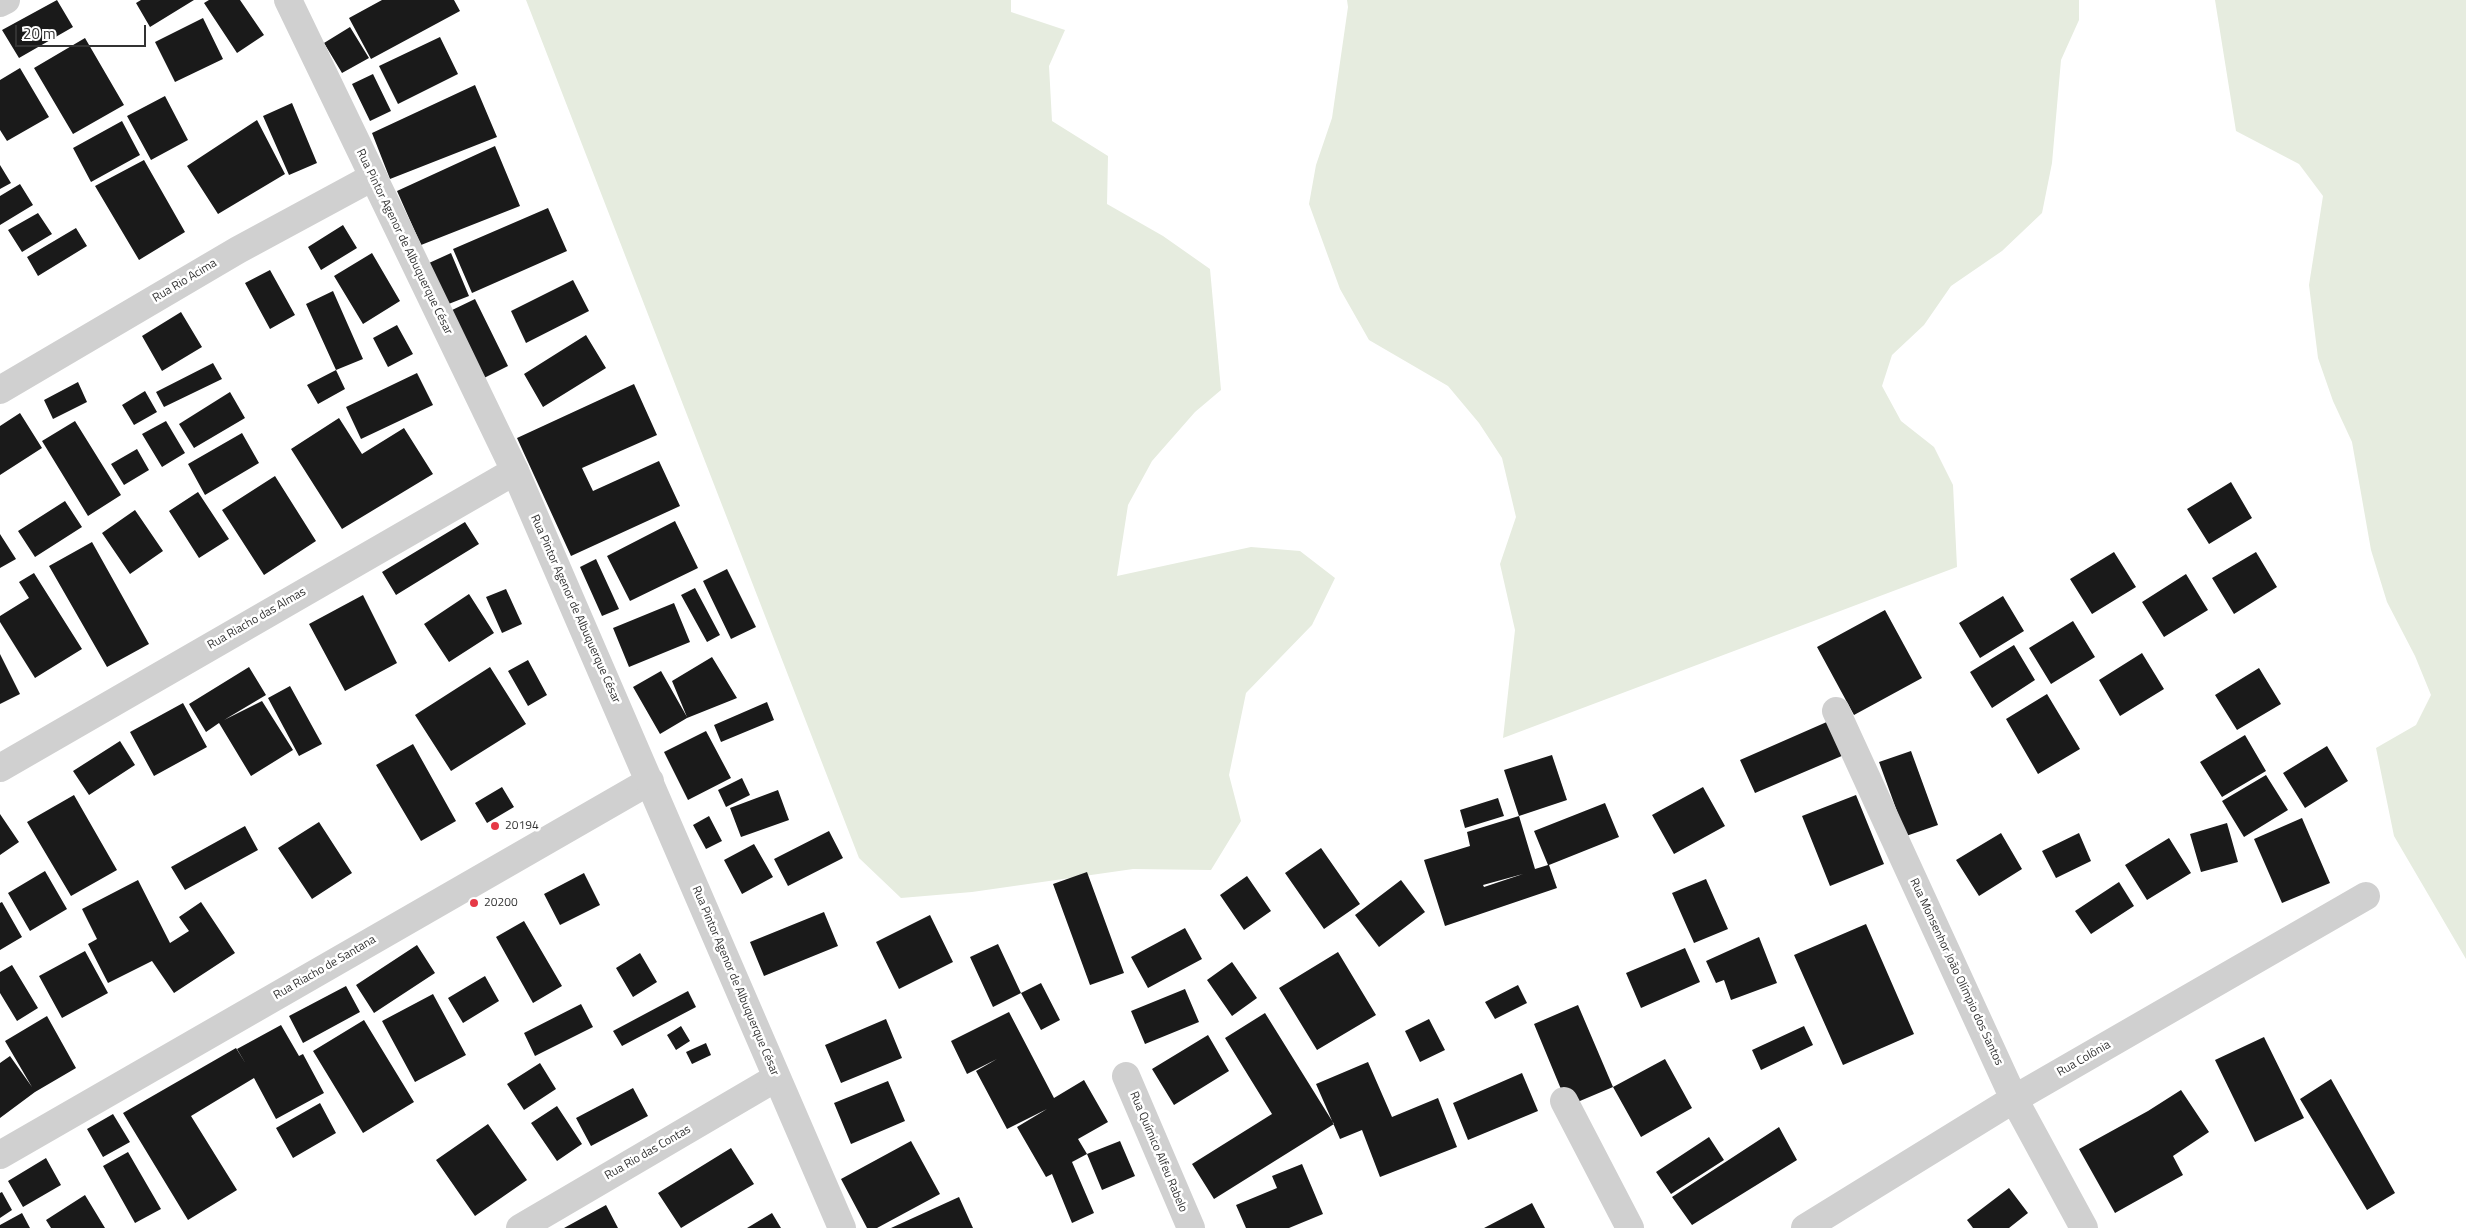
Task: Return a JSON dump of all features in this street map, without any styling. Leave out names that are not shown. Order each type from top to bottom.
[{"type":"street","points":[[0,4],[6,0]]},
{"type":"street","name":"Rua Pintor Agenor de Albuquerque César","points":[[288,0],[515,471],[842,1228]]},
{"type":"street","name":"Rua Rio Acima","points":[[0,390],[238,250],[373,177]]},
{"type":"street","name":"Rua Riacho das Almas","points":[[0,768],[515,471]]},
{"type":"street","name":"Rua Monsenhor João Olímpio dos Santos","points":[[1836,711],[2014,1099],[2084,1228]]},
{"type":"street","name":"Rua Riacho de Santana","points":[[0,1154],[650,781]]},
{"type":"street","name":"Rua Colônia","points":[[1805,1228],[2014,1099],[2366,896]]},
{"type":"street","name":"Rua Químico Alfeu Rabelo","points":[[1126,1076],[1191,1228]]},
{"type":"street","name":"Rua Rio das Contas","points":[[520,1228],[776,1078]]},
{"type":"street","points":[[1564,1101],[1630,1228]]},
{"type":"shaded area","points":[[526,0],[1011,0],[1011,12],[1065,30],[1049,66],[1052,121],[1108,156],[1107,204],[1163,236],[1210,269],[1221,390],[1195,412],[1152,461],[1128,505],[1117,576],[1251,547],[1300,551],[1335,578],[1312,625],[1246,693],[1229,775],[1241,821],[1211,870],[1133,869],[972,892],[901,898],[859,858]]},
{"type":"shaded area","points":[[1347,0],[2079,0],[2079,20],[2061,60],[2052,163],[2042,213],[2002,251],[1951,286],[1924,325],[1892,355],[1882,386],[1901,421],[1934,447],[1953,485],[1957,567],[1503,738],[1515,630],[1500,564],[1516,517],[1502,458],[1479,423],[1448,386],[1369,340],[1340,289],[1309,204],[1316,165],[1332,118],[1348,7]]},
{"type":"shaded area","points":[[2215,0],[2466,0],[2466,959],[2394,836],[2376,748],[2416,725],[2431,695],[2415,656],[2387,602],[2371,550],[2352,442],[2333,401],[2318,358],[2309,285],[2323,196],[2299,164],[2236,131]]},
{"type":"building","points":[[57,0],[73,27],[19,58],[2,30]]},
{"type":"building","points":[[141,0],[194,0],[150,27],[136,3]]},
{"type":"building","points":[[209,0],[240,0],[264,35],[237,53],[204,3]]},
{"type":"building","points":[[382,0],[454,0],[460,11],[371,59],[349,18]]},
{"type":"building","points":[[203,18],[223,59],[175,82],[155,42]]},
{"type":"building","points":[[350,27],[369,58],[342,73],[324,43]]},
{"type":"building","points":[[440,37],[458,74],[398,104],[379,66]]},
{"type":"building","points":[[85,38],[124,105],[73,134],[34,68]]},
{"type":"building","points":[[20,68],[49,117],[7,141],[0,130],[0,80]]},
{"type":"building","points":[[373,74],[391,111],[370,121],[352,84]]},
{"type":"building","points":[[475,85],[497,137],[390,179],[372,133]]},
{"type":"building","points":[[165,96],[188,140],[151,160],[127,116]]},
{"type":"building","points":[[292,103],[317,163],[289,175],[263,116]]},
{"type":"building","points":[[257,120],[285,174],[218,214],[187,166]]},
{"type":"building","points":[[122,121],[140,155],[91,182],[73,148]]},
{"type":"building","points":[[495,146],[520,206],[421,245],[397,191]]},
{"type":"building","points":[[144,160],[185,232],[139,260],[95,186]]},
{"type":"building","points":[[0,165],[11,183],[0,189]]},
{"type":"building","points":[[20,184],[33,205],[0,225],[0,196]]},
{"type":"building","points":[[548,208],[567,251],[472,293],[453,249]]},
{"type":"building","points":[[38,213],[52,234],[22,252],[8,230]]},
{"type":"building","points":[[343,225],[357,248],[321,270],[308,247]]},
{"type":"building","points":[[76,228],[87,246],[38,276],[27,257]]},
{"type":"building","points":[[372,253],[400,301],[363,324],[334,276]]},
{"type":"building","points":[[451,253],[469,296],[446,305],[429,263]]},
{"type":"building","points":[[270,270],[295,315],[270,329],[245,283]]},
{"type":"building","points":[[573,280],[589,311],[526,343],[511,311]]},
{"type":"building","points":[[333,291],[363,359],[336,370],[306,304]]},
{"type":"building","points":[[475,299],[508,366],[482,379],[448,312]]},
{"type":"building","points":[[181,312],[202,347],[162,371],[142,336]]},
{"type":"building","points":[[397,325],[413,354],[388,367],[373,338]]},
{"type":"building","points":[[586,335],[606,368],[543,407],[524,374]]},
{"type":"building","points":[[213,363],[222,379],[164,407],[156,392]]},
{"type":"building","points":[[336,370],[345,389],[318,404],[307,385]]},
{"type":"building","points":[[417,373],[433,405],[361,439],[346,407]]},
{"type":"building","points":[[78,382],[87,402],[53,419],[44,400]]},
{"type":"building","points":[[634,384],[657,435],[582,468],[593,491],[659,461],[680,506],[571,556],[517,438]]},
{"type":"building","points":[[145,391],[157,412],[134,425],[122,405]]},
{"type":"building","points":[[230,392],[245,418],[194,448],[179,424]]},
{"type":"building","points":[[20,413],[42,448],[0,475],[0,426]]},
{"type":"building","points":[[339,418],[362,454],[404,428],[433,474],[342,529],[291,449]]},
{"type":"building","points":[[75,421],[121,495],[88,516],[42,441]]},
{"type":"building","points":[[166,421],[185,453],[162,467],[142,434]]},
{"type":"building","points":[[242,433],[259,463],[205,495],[188,464]]},
{"type":"building","points":[[137,449],[149,470],[124,485],[111,464]]},
{"type":"building","points":[[275,476],[316,541],[264,575],[222,510]]},
{"type":"building","points":[[2231,482],[2252,518],[2209,544],[2187,509]]},
{"type":"building","points":[[198,492],[229,539],[199,558],[169,511]]},
{"type":"building","points":[[65,501],[82,527],[35,557],[18,531]]},
{"type":"building","points":[[135,510],[163,551],[130,574],[102,533]]},
{"type":"building","points":[[675,521],[698,568],[630,601],[607,556]]},
{"type":"building","points":[[465,522],[479,544],[396,595],[382,572]]},
{"type":"building","points":[[0,534],[16,559],[0,568]]},
{"type":"building","points":[[92,542],[149,644],[107,667],[49,566]]},
{"type":"building","points":[[2114,552],[2136,587],[2092,614],[2070,579]]},
{"type":"building","points":[[2256,552],[2277,587],[2234,614],[2212,578]]},
{"type":"building","points":[[596,559],[619,609],[602,616],[580,567]]},
{"type":"building","points":[[727,569],[756,627],[731,639],[703,581]]},
{"type":"building","points":[[34,573],[82,649],[35,678],[0,622],[0,616],[29,598],[19,582]]},
{"type":"building","points":[[2186,574],[2208,610],[2164,637],[2142,602]]},
{"type":"building","points":[[695,588],[720,635],[707,642],[681,595]]},
{"type":"building","points":[[506,589],[522,624],[502,633],[486,597]]},
{"type":"building","points":[[469,594],[494,633],[449,662],[424,624]]},
{"type":"building","points":[[363,595],[397,663],[345,691],[309,624]]},
{"type":"building","points":[[2003,596],[2024,631],[1980,658],[1959,623]]},
{"type":"building","points":[[674,603],[690,642],[629,667],[613,628]]},
{"type":"building","points":[[1885,610],[1922,678],[1854,715],[1817,647]]},
{"type":"building","points":[[2073,621],[2095,657],[2051,684],[2029,648]]},
{"type":"building","points":[[2014,645],[2035,680],[1992,708],[1970,672]]},
{"type":"building","points":[[2142,653],[2164,689],[2120,716],[2099,680]]},
{"type":"building","points":[[0,654],[20,694],[0,704]]},
{"type":"building","points":[[712,657],[737,698],[687,718],[660,734],[633,687],[661,671],[687,717],[672,681]]},
{"type":"building","points":[[528,660],[547,695],[528,706],[508,671]]},
{"type":"building","points":[[249,667],[266,695],[224,720],[262,701],[293,750],[251,776],[219,723],[206,732],[189,704]]},
{"type":"building","points":[[490,667],[526,724],[451,771],[415,715]]},
{"type":"building","points":[[2259,668],[2281,704],[2237,730],[2215,695]]},
{"type":"building","points":[[290,686],[322,744],[299,756],[268,698]]},
{"type":"building","points":[[2047,694],[2080,749],[2038,774],[2006,719]]},
{"type":"building","points":[[767,702],[774,720],[721,742],[714,725]]},
{"type":"building","points":[[183,703],[207,747],[154,776],[130,732]]},
{"type":"building","points":[[1829,721],[1844,755],[1755,793],[1740,760]]},
{"type":"building","points":[[706,731],[731,778],[688,800],[664,752]]},
{"type":"building","points":[[2245,735],[2266,771],[2222,797],[2200,762]]},
{"type":"building","points":[[120,741],[135,765],[89,795],[73,771]]},
{"type":"building","points":[[413,744],[456,821],[421,841],[376,765]]},
{"type":"building","points":[[2327,746],[2348,781],[2305,808],[2283,773]]},
{"type":"building","points":[[1911,751],[1938,825],[1906,836],[1879,762]]},
{"type":"building","points":[[1552,755],[1567,800],[1519,816],[1504,770]]},
{"type":"building","points":[[2266,775],[2288,810],[2244,837],[2222,801]]},
{"type":"building","points":[[742,778],[750,795],[726,807],[718,790]]},
{"type":"building","points":[[502,787],[514,807],[487,823],[475,803]]},
{"type":"building","points":[[1703,787],[1725,826],[1674,854],[1652,815]]},
{"type":"building","points":[[778,790],[789,820],[741,837],[730,808]]},
{"type":"building","points":[[74,795],[117,870],[71,896],[27,822]]},
{"type":"building","points":[[1856,795],[1884,864],[1830,886],[1802,816]]},
{"type":"building","points":[[1498,798],[1504,816],[1465,828],[1460,810]]},
{"type":"building","points":[[1605,803],[1619,837],[1549,865],[1557,888],[1445,926],[1424,860],[1470,846],[1467,832],[1519,816],[1535,869],[1548,865],[1534,831]],"holes":[[[1523,874],[1484,887],[1483,885]]]},
{"type":"building","points":[[0,814],[19,842],[0,855]]},
{"type":"building","points":[[709,816],[722,841],[706,849],[693,825]]},
{"type":"building","points":[[2302,818],[2330,883],[2282,903],[2254,839]]},
{"type":"building","points":[[319,822],[352,873],[312,899],[278,848]]},
{"type":"building","points":[[2227,823],[2238,862],[2201,872],[2190,834]]},
{"type":"building","points":[[245,826],[258,850],[185,890],[171,867]]},
{"type":"building","points":[[829,831],[843,858],[788,886],[774,859]]},
{"type":"building","points":[[2001,833],[2022,869],[1979,896],[1956,860]]},
{"type":"building","points":[[2079,833],[2091,861],[2056,878],[2042,851]]},
{"type":"building","points":[[2169,838],[2191,873],[2147,900],[2125,865]]},
{"type":"building","points":[[754,844],[773,877],[742,894],[724,860]]},
{"type":"building","points":[[1321,848],[1360,904],[1324,929],[1285,873]]},
{"type":"building","points":[[45,871],[67,909],[30,931],[8,893]]},
{"type":"building","points":[[1087,872],[1124,973],[1090,985],[1053,884]]},
{"type":"building","points":[[584,873],[600,905],[560,925],[544,894]]},
{"type":"building","points":[[1247,876],[1271,911],[1244,930],[1220,895]]},
{"type":"building","points":[[1706,879],[1728,929],[1694,943],[1672,893]]},
{"type":"building","points":[[138,880],[170,943],[189,931],[179,917],[201,902],[235,953],[174,993],[152,961],[108,983],[88,944],[97,939],[82,909]]},
{"type":"building","points":[[1401,880],[1425,912],[1379,947],[1355,915]]},
{"type":"building","points":[[2119,882],[2134,906],[2091,934],[2075,911]]},
{"type":"building","points":[[2,902],[22,937],[0,950],[0,903]]},
{"type":"building","points":[[824,912],[838,946],[764,976],[750,942]]},
{"type":"building","points":[[930,915],[953,962],[899,989],[876,942]]},
{"type":"building","points":[[524,921],[562,986],[533,1003],[496,937]]},
{"type":"building","points":[[1866,924],[1914,1034],[1843,1065],[1794,955]]},
{"type":"building","points":[[1185,928],[1202,959],[1148,988],[1131,957]]},
{"type":"building","points":[[1759,937],[1777,983],[1731,1000],[1724,980],[1716,983],[1706,961]]},
{"type":"building","points":[[998,944],[1021,993],[993,1007],[970,957]]},
{"type":"building","points":[[417,945],[435,973],[374,1013],[356,985]]},
{"type":"building","points":[[1685,948],[1700,982],[1641,1008],[1626,973]]},
{"type":"building","points":[[85,951],[108,993],[62,1018],[39,976]]},
{"type":"building","points":[[1338,952],[1376,1015],[1317,1050],[1279,988]]},
{"type":"building","points":[[640,953],[657,982],[633,997],[616,968]]},
{"type":"building","points":[[1232,962],[1257,998],[1232,1016],[1207,980]]},
{"type":"building","points":[[12,965],[38,1008],[17,1021],[0,993],[0,972]]},
{"type":"building","points":[[485,976],[499,1001],[463,1023],[448,998]]},
{"type":"building","points":[[1041,983],[1060,1020],[1041,1030],[1021,993]]},
{"type":"building","points":[[1518,985],[1527,1003],[1495,1019],[1485,1002]]},
{"type":"building","points":[[346,986],[360,1012],[303,1043],[289,1016]]},
{"type":"building","points":[[1185,989],[1199,1022],[1145,1044],[1131,1011]]},
{"type":"building","points":[[688,991],[696,1007],[622,1046],[613,1031]]},
{"type":"building","points":[[433,994],[466,1055],[415,1082],[382,1021]]},
{"type":"building","points":[[581,1004],[593,1027],[535,1056],[524,1033]]},
{"type":"building","points":[[1578,1005],[1613,1087],[1568,1106],[1534,1024]]},
{"type":"building","points":[[1009,1012],[1054,1098],[1084,1080],[1108,1122],[1078,1139],[1087,1154],[1072,1162],[1094,1213],[1072,1223],[1052,1174],[1046,1177],[1017,1127],[1047,1109],[1007,1129],[976,1071],[997,1059],[967,1074],[951,1041]]},
{"type":"building","points":[[1265,1013],[1334,1124],[1214,1199],[1192,1164],[1272,1114],[1225,1038]]},
{"type":"building","points":[[47,1016],[76,1068],[35,1092],[0,1118],[0,1063],[10,1056],[32,1087],[5,1041]]},
{"type":"building","points":[[886,1019],[902,1058],[841,1083],[825,1045]]},
{"type":"building","points":[[1429,1019],[1445,1050],[1420,1062],[1405,1031]]},
{"type":"building","points":[[364,1020],[414,1102],[363,1133],[313,1051]]},
{"type":"building","points":[[281,1025],[299,1056],[303,1054],[324,1093],[276,1119],[254,1078],[191,1116],[237,1190],[188,1220],[123,1113],[236,1048],[246,1064],[237,1049]]},
{"type":"building","points":[[681,1026],[690,1041],[676,1050],[667,1035]]},
{"type":"building","points":[[1804,1026],[1813,1045],[1761,1070],[1752,1050]]},
{"type":"building","points":[[1208,1035],[1229,1071],[1174,1105],[1152,1069]]},
{"type":"building","points":[[2264,1037],[2304,1118],[2255,1142],[2215,1060]]},
{"type":"building","points":[[706,1043],[711,1055],[692,1064],[686,1052]]},
{"type":"building","points":[[1665,1059],[1692,1108],[1641,1137],[1613,1087]]},
{"type":"building","points":[[1368,1062],[1392,1117],[1438,1098],[1457,1147],[1380,1177],[1362,1130],[1340,1139],[1316,1084]]},
{"type":"building","points":[[540,1063],[556,1089],[524,1110],[507,1084]]},
{"type":"building","points":[[1522,1073],[1538,1111],[1468,1140],[1453,1103]]},
{"type":"building","points":[[2331,1079],[2395,1193],[2367,1210],[2300,1099]]},
{"type":"building","points":[[888,1081],[905,1121],[851,1144],[834,1103]]},
{"type":"building","points":[[633,1088],[648,1116],[591,1146],[576,1118]]},
{"type":"building","points":[[2181,1090],[2209,1132],[2173,1156],[2183,1175],[2115,1213],[2079,1149],[2148,1111]]},
{"type":"building","points":[[320,1103],[336,1133],[293,1158],[276,1128]]},
{"type":"building","points":[[557,1106],[582,1144],[557,1161],[531,1123]]},
{"type":"building","points":[[113,1114],[130,1142],[103,1157],[87,1129]]},
{"type":"building","points":[[488,1124],[527,1180],[475,1216],[436,1160]]},
{"type":"building","points":[[1779,1127],[1797,1160],[1692,1225],[1672,1197]]},
{"type":"building","points":[[1709,1137],[1724,1160],[1671,1194],[1656,1172]]},
{"type":"building","points":[[911,1141],[940,1194],[877,1228],[867,1228],[841,1179]]},
{"type":"building","points":[[1120,1141],[1135,1176],[1102,1190],[1087,1154]]},
{"type":"building","points":[[731,1148],[754,1184],[681,1228],[658,1193]]},
{"type":"building","points":[[128,1152],[161,1209],[135,1223],[103,1166]]},
{"type":"building","points":[[46,1158],[61,1185],[23,1207],[8,1181]]},
{"type":"building","points":[[1302,1164],[1323,1214],[1289,1228],[1246,1228],[1236,1205],[1277,1188],[1272,1176]]},
{"type":"building","points":[[2009,1188],[2028,1213],[2009,1228],[1973,1228],[1967,1220]]},
{"type":"building","points":[[2,1192],[12,1210],[0,1218],[0,1193]]},
{"type":"building","points":[[85,1195],[105,1228],[51,1228],[46,1220]]},
{"type":"building","points":[[959,1197],[973,1228],[891,1228]]},
{"type":"building","points":[[1532,1203],[1545,1228],[1484,1228]]},
{"type":"building","points":[[606,1205],[618,1228],[564,1228]]},
{"type":"building","points":[[22,1213],[30,1228],[0,1228],[0,1225]]},
{"type":"building","points":[[772,1213],[781,1228],[747,1228]]},
{"type":"place","name":"20194","points":[[495,826]]},
{"type":"place","name":"20200","points":[[474,903]]}]
